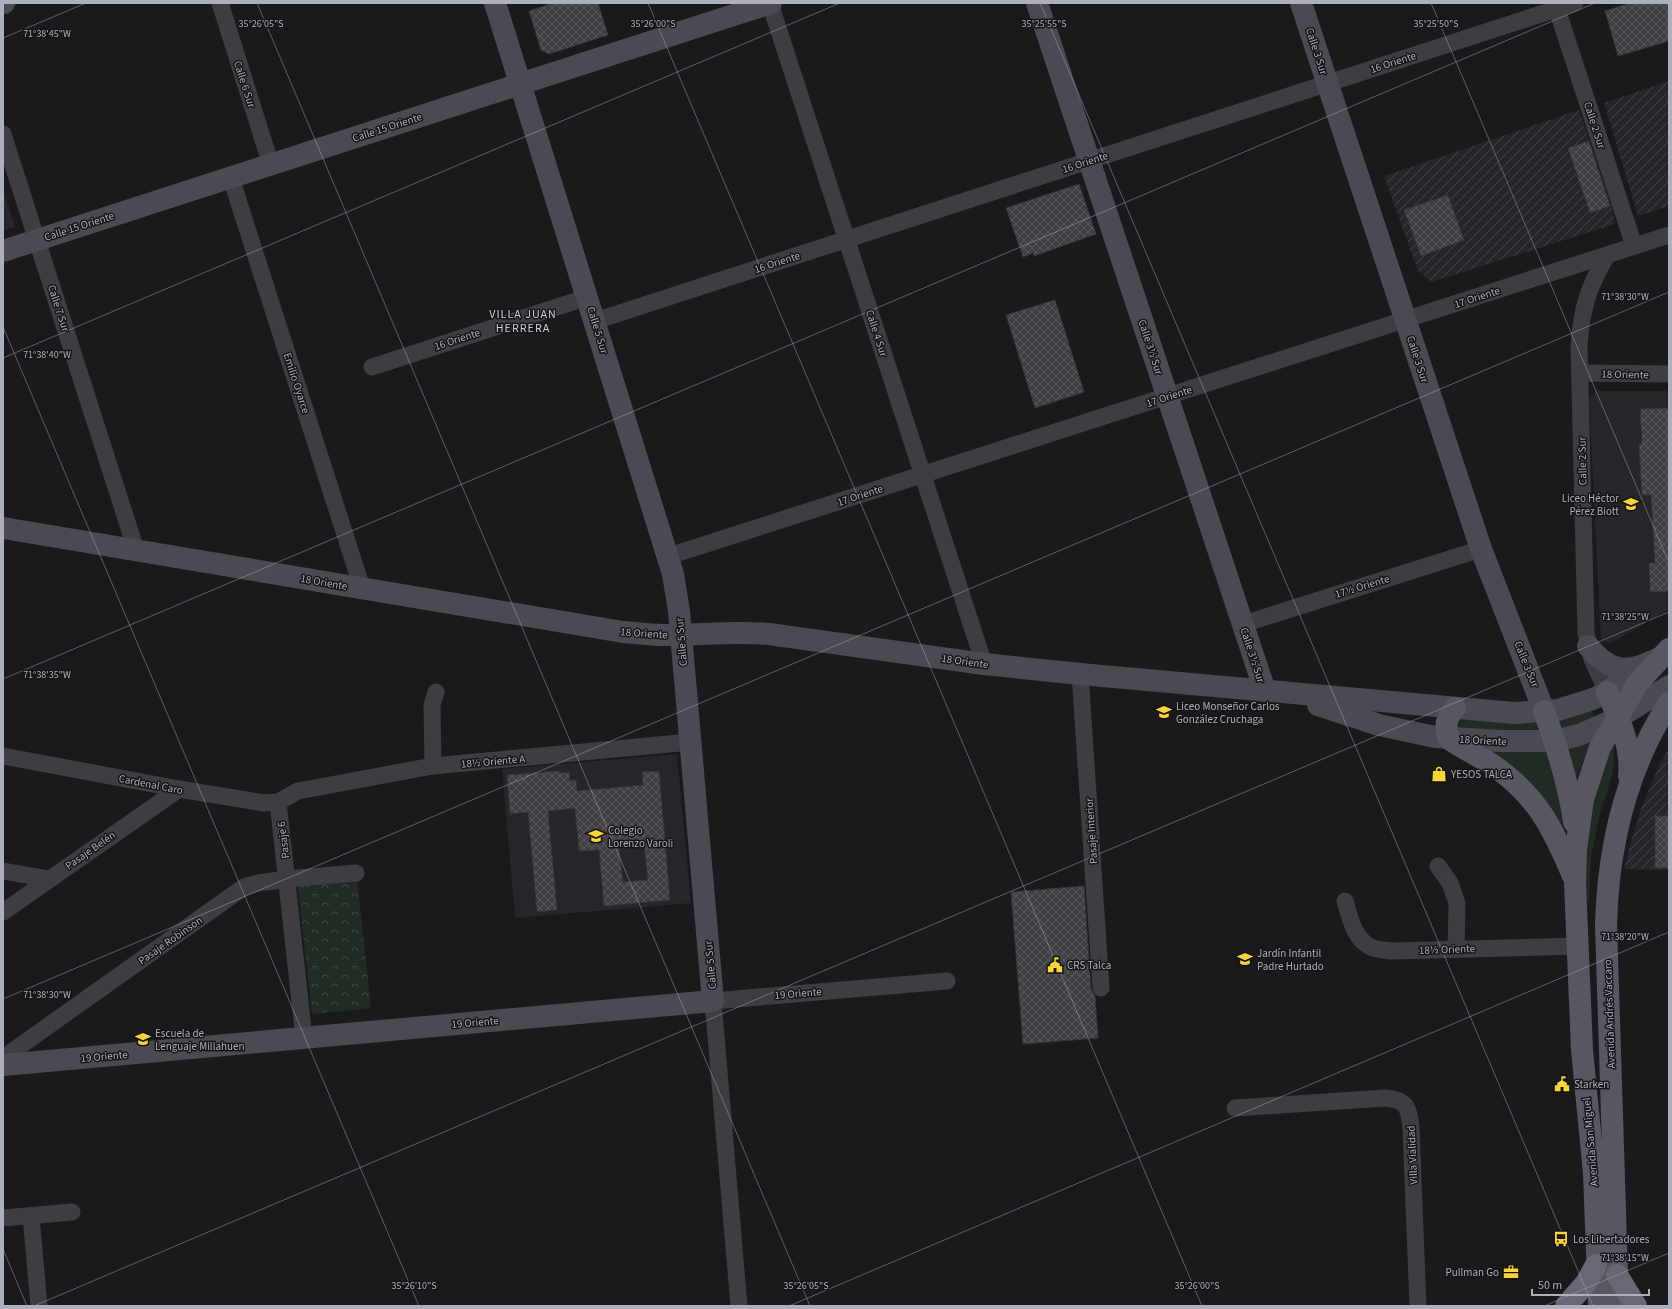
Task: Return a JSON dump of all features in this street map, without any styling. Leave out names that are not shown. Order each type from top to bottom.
[{"type":"highway","points":[[1566,1306],[1586,1283],[1596,1265]]},
{"type":"highway","points":[[1617,1275],[1636,1306]]},
{"type":"main road","points":[[1575,883],[1576,849],[1582,799],[1588,779],[1600,747],[1637,684],[1657,658]]},
{"type":"main road","points":[[1607,692],[1629,748],[1631,762],[1628,789]]},
{"type":"main road","name":"Avenida Andrés Vaccaro","points":[[1613,1121],[1606,940],[1607,900],[1612,851],[1628,789],[1653,730],[1669,703]]},
{"type":"main road","points":[[1455,708],[1450,712],[1446,722],[1443,738],[1490,764],[1515,782],[1526,794],[1546,819],[1562,850],[1575,883]]},
{"type":"main road","points":[[1544,711],[1555,742],[1571,803],[1576,849]]},
{"type":"main road","name":"Avenida San Miguel","points":[[1575,883],[1574,946],[1594,1173],[1598,1306]]},
{"type":"main road","name":"Avenida San Miguel","points":[[1613,1121],[1618,1306]]},
{"type":"street","name":"Calle 6 Sur","points":[[220,3],[271,165]]},
{"type":"street","name":"Calle 5 Sur","points":[[495,3],[669,556],[676,592],[739,1306]]},
{"type":"street","name":"Calle 15 Oriente","points":[[3,251],[770,3]]},
{"type":"street","name":"Calle 4 Sur","points":[[770,3],[984,664]]},
{"type":"street","name":"Calle 3½ Sur","points":[[1037,3],[1265,691]]},
{"type":"street","name":"Calle 3 Sur","points":[[1301,3],[1481,549],[1544,711]]},
{"type":"street","name":"16 Oriente","points":[[595,321],[1328,83],[1556,6],[1575,3]]},
{"type":"street","name":"Calle 2 Sur","points":[[1556,6],[1634,246]]},
{"type":"street","name":"Calle 7 Sur","points":[[3,134],[136,550]]},
{"type":"street","name":"Emilio Oyarce","points":[[231,178],[362,588]]},
{"type":"street","name":"17 Oriente","points":[[669,556],[1669,235]]},
{"type":"street","name":"Calle 2 Sur","points":[[1607,255],[1593,278],[1583,310],[1580,344],[1586,633],[1588,646],[1607,692]]},
{"type":"street","name":"16 Oriente","points":[[372,367],[588,298]]},
{"type":"street","name":"18 Oriente","points":[[1580,373],[1669,374]]},
{"type":"street","name":"18 Oriente","points":[[3,528],[623,632],[680,635],[745,632],[769,634],[984,664],[1289,694],[1514,713],[1544,711],[1572,706],[1607,692],[1657,658]]},
{"type":"street","name":"17½ Oriente","points":[[1243,624],[1481,549]]},
{"type":"street","points":[[1588,646],[1597,657],[1618,668],[1632,669],[1657,658]]},
{"type":"street","name":"Pasaje Interior","points":[[1080,674],[1102,988]]},
{"type":"street","name":"18 Oriente","points":[[1289,694],[1380,725],[1443,738],[1555,742],[1579,735],[1618,718],[1669,686]]},
{"type":"street","points":[[433,766],[432,705],[436,692]]},
{"type":"street","points":[[1443,738],[1460,758],[1487,773],[1522,800],[1543,826],[1555,847],[1569,894],[1574,946]]},
{"type":"street","name":"18½ Oriente A","points":[[298,791],[433,766],[690,742]]},
{"type":"street","name":"Cardenal Caro","points":[[3,756],[179,789],[264,803],[278,802],[298,791]]},
{"type":"street","name":"Pasaje Belén","points":[[3,912],[179,789]]},
{"type":"street","name":"Pasaje 6","points":[[278,802],[304,1038]]},
{"type":"street","points":[[1438,866],[1450,884],[1457,903],[1456,949]]},
{"type":"street","points":[[3,871],[49,879]]},
{"type":"street","name":"Pasaje Robinson","points":[[3,1058],[244,887],[250,884],[287,878],[356,873]]},
{"type":"street","name":"18½ Oriente","points":[[1345,901],[1352,926],[1361,940],[1372,948],[1392,951],[1574,946]]},
{"type":"street","name":"19 Oriente","points":[[3,1065],[713,1000],[947,981]]},
{"type":"street","name":"Villa Vialidad","points":[[1235,1108],[1384,1098],[1398,1099],[1402,1102],[1409,1114],[1411,1128],[1418,1306]]},
{"type":"street","points":[[3,1218],[72,1212]]},
{"type":"street","points":[[31,1216],[39,1306]]},
{"type":"shaded area","points":[[1669,81],[1669,206],[1638,216],[1604,103]]},
{"type":"shaded area","points":[[1579,110],[1611,205],[1615,224],[1431,282],[1418,271],[1384,176]]},
{"type":"shaded area","points":[[3,188],[15,227],[3,231]]},
{"type":"shaded area","name":"Liceo Héctor Pérez Biott","points":[[1596,391],[1669,391],[1669,609],[1610,644],[1601,639],[1589,399]]},
{"type":"shaded area","points":[[1669,749],[1669,870],[1624,869],[1642,806],[1660,763]]},
{"type":"shaded area","name":"Colegio Lorenzo Varoli","points":[[677,754],[691,903],[515,918],[502,769]]},
{"type":"green space","points":[[1591,709],[1598,724],[1574,784],[1561,809],[1563,841],[1462,744],[1453,719],[1534,723],[1555,721]]},
{"type":"green space","points":[[1614,737],[1614,761],[1612,776],[1600,813],[1591,858],[1589,902],[1584,902],[1587,813]]},
{"type":"green space","points":[[357,878],[371,1008],[312,1014],[297,882]]},
{"type":"building","points":[[553,3],[598,3],[608,35],[549,54],[541,50],[529,11]]},
{"type":"building","points":[[1630,3],[1669,3],[1669,41],[1618,56],[1605,11]]},
{"type":"building","points":[[1589,141],[1610,206],[1590,213],[1568,148]]},
{"type":"building","points":[[1079,184],[1096,234],[1034,256],[1033,253],[1023,257],[1006,208]]},
{"type":"building","points":[[1448,195],[1464,240],[1421,256],[1404,210]]},
{"type":"building","points":[[1055,300],[1084,392],[1035,408],[1006,315]]},
{"type":"building","points":[[1669,408],[1669,591],[1650,592],[1649,563],[1655,563],[1651,495],[1642,495],[1639,444],[1642,444],[1640,409]]},
{"type":"building","points":[[559,771],[560,773],[569,772],[570,781],[576,780],[577,791],[643,785],[642,772],[659,771],[670,900],[604,906],[599,850],[579,851],[575,808],[548,811],[557,910],[537,912],[528,812],[510,814],[507,775]],"holes":[[[644,845],[648,880],[623,882],[619,848]]]},
{"type":"building","points":[[1655,816],[1669,816],[1669,868],[1655,868]]},
{"type":"building","name":"CRS Talca","points":[[1084,886],[1091,989],[1095,996],[1098,1038],[1023,1044],[1011,892]]},
{"type":"place","name":"Liceo Héctor Pérez Biott","points":[[1631,504]]},
{"type":"place","name":"Liceo Monseñor Carlos González Cruchaga","points":[[1164,712]]},
{"type":"place","name":"YESOS TALCA","points":[[1439,774]]},
{"type":"place","name":"Colegio Lorenzo Varoli","points":[[596,836]]},
{"type":"place","name":"Jardín Infantil Padre Hurtado","points":[[1245,959]]},
{"type":"place","name":"CRS Talca","points":[[1055,965]]},
{"type":"place","name":"Escuela de Lenguaje Millahuen","points":[[143,1039]]},
{"type":"place","name":"Starken","points":[[1562,1084]]},
{"type":"place","name":"Los Libertadores","points":[[1561,1239]]},
{"type":"place","name":"Pullman Go","points":[[1511,1272]]},
{"type":"district","name":"VILLA JUAN HERRERA","points":[[523,321]]}]
